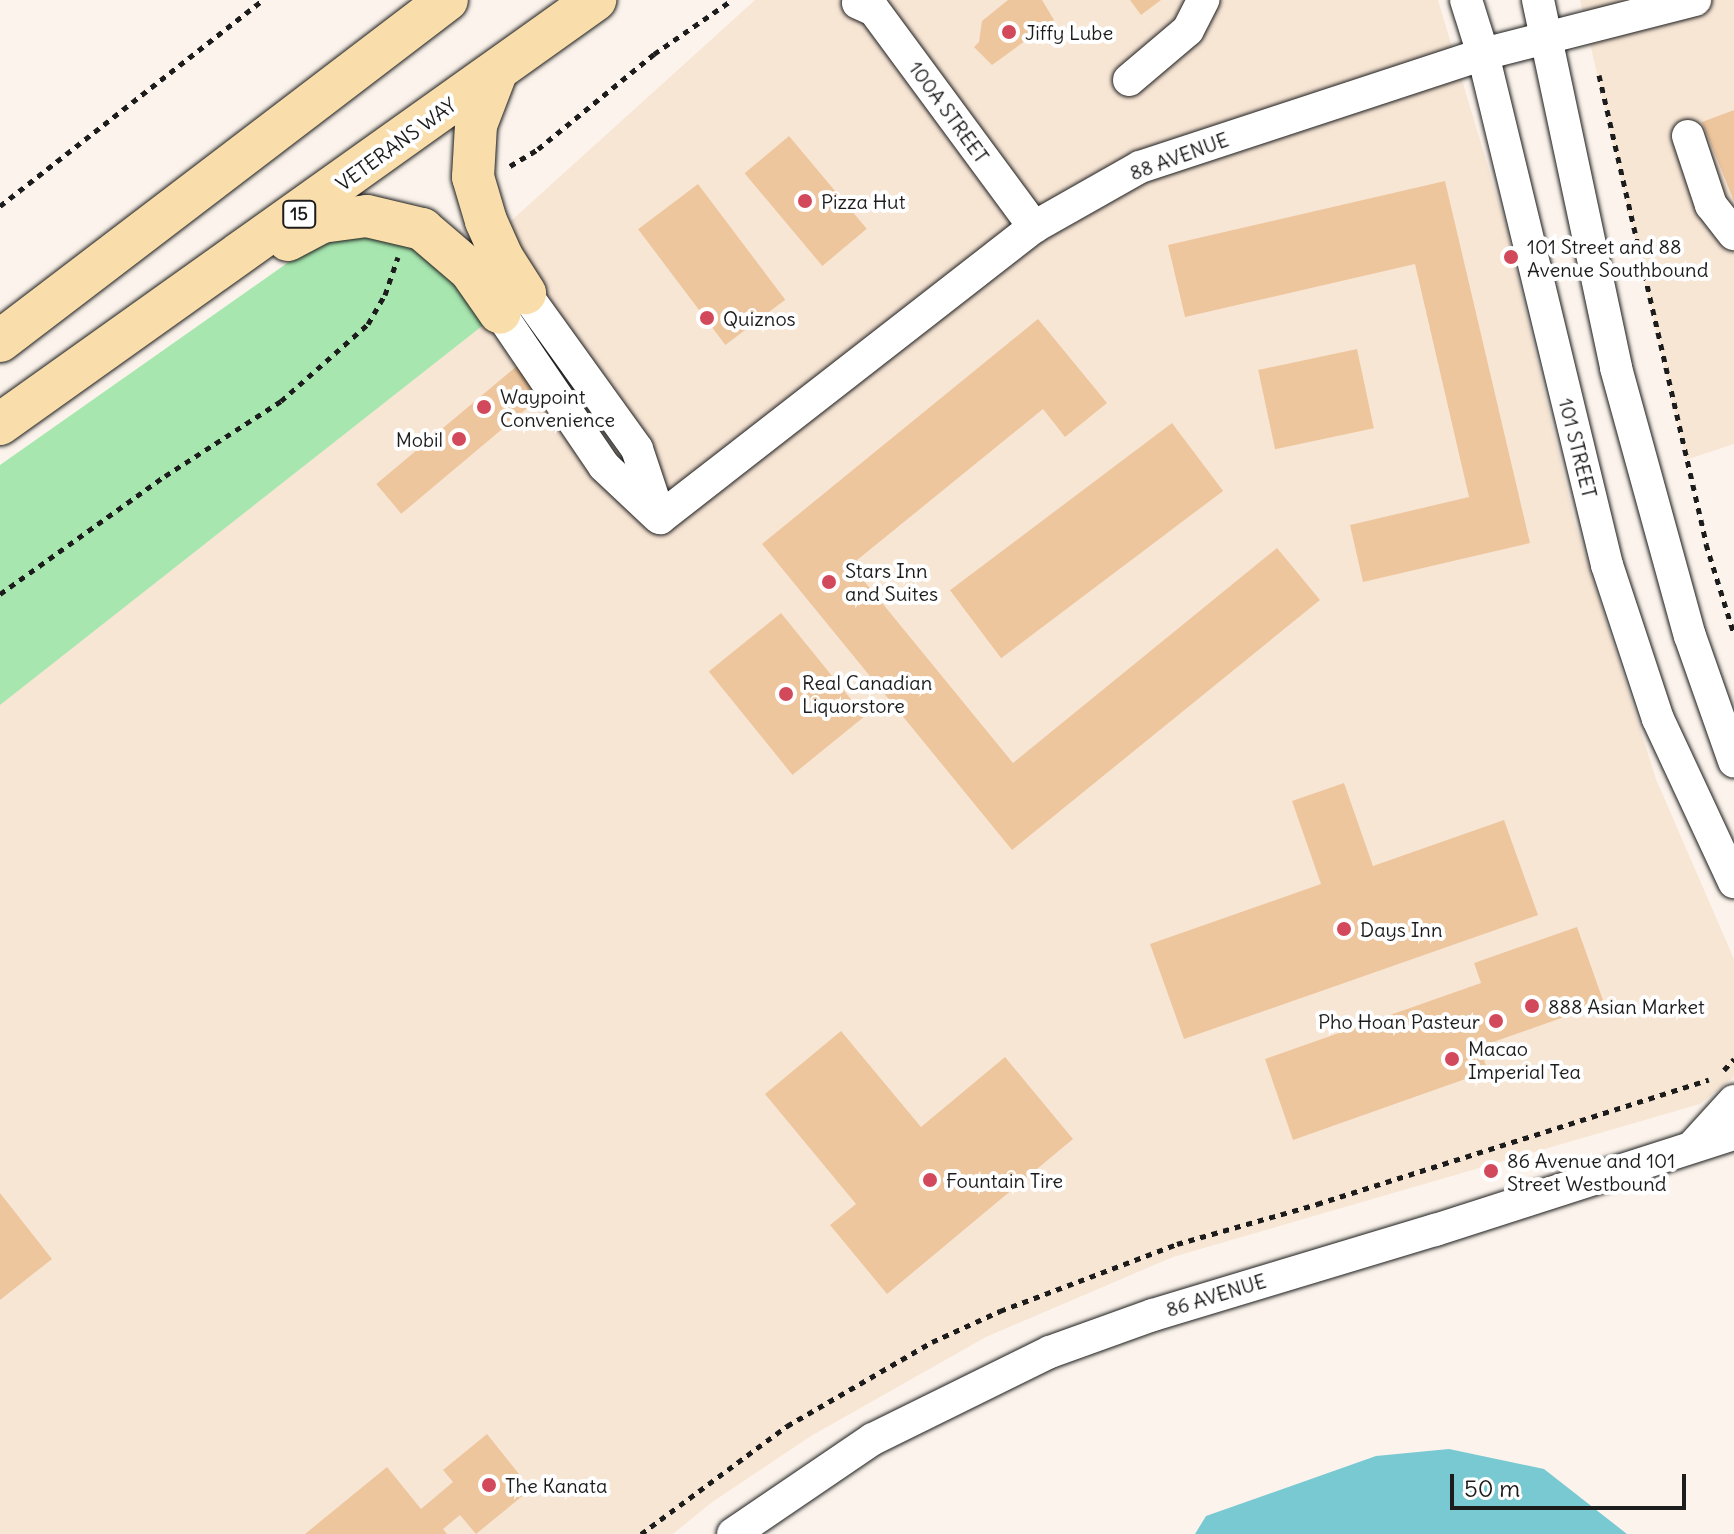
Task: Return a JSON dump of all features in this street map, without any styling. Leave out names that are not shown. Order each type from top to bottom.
[{"type":"main road","points":[[0,341],[447,0]]},
{"type":"main road","name":"VETERANS WAY","points":[[0,424],[595,0]]},
{"type":"main road","points":[[496,73],[476,125],[473,177],[486,221],[502,257],[512,303]]},
{"type":"main road","points":[[185,295],[322,222],[367,216],[422,229],[512,303]]},
{"type":"street","name":"101 STREET","points":[[1466,0],[1483,54],[1607,565],[1658,719],[1734,882]]},
{"type":"street","points":[[1538,0],[1619,380],[1690,636],[1734,761]]},
{"type":"street","name":"88 AVENUE","points":[[512,303],[604,466],[660,518],[1034,227],[1140,167],[1546,35],[1695,0]]},
{"type":"street","points":[[1122,71],[1188,30],[1202,1]]},
{"type":"street","name":"100A STREET","points":[[858,3],[874,10],[1034,227]]},
{"type":"street","points":[[1688,136],[1711,205],[1734,234]]},
{"type":"street","points":[[1690,1150],[1734,1101]]},
{"type":"street","name":"86 AVENUE","points":[[733,1534],[873,1439],[1050,1352],[1153,1315],[1734,1134]]},
{"type":"path","points":[[0,206],[263,0]]},
{"type":"path","points":[[507,168],[538,149],[654,54],[732,0]]},
{"type":"path","points":[[1599,75],[1706,544],[1734,634]]},
{"type":"path","points":[[0,594],[165,476],[281,401],[368,324],[385,295],[401,245]]},
{"type":"path","points":[[641,1534],[787,1426],[932,1342],[1000,1311],[1177,1244],[1317,1204],[1710,1080],[1734,1059]]},
{"type":"shaded area","points":[[755,0],[1438,0],[1505,223],[1575,523],[1656,779],[1734,959],[1734,1077],[1700,1104],[1173,1257],[986,1337],[811,1436],[711,1503],[673,1534],[0,1534],[0,683]]},
{"type":"shaded area","points":[[1580,0],[1734,0],[1734,444],[1686,460]]},
{"type":"green space","points":[[361,231],[433,249],[491,319],[0,705],[0,465],[310,247]]},
{"type":"water","points":[[1449,1449],[1544,1469],[1627,1534],[1195,1534],[1206,1516],[1376,1456]]},
{"type":"building","name":"Jiffy Lube","points":[[1008,0],[1042,0],[1054,20],[992,65],[974,47],[979,42],[982,21]]},
{"type":"building","points":[[1130,0],[1161,0],[1141,15]]},
{"type":"building","points":[[1734,110],[1734,201],[1702,122]]},
{"type":"building","name":"Pizza Hut","points":[[789,136],[867,229],[822,266],[745,173]]},
{"type":"building","points":[[1445,181],[1530,543],[1363,582],[1350,525],[1469,497],[1415,264],[1185,317],[1168,245]]},
{"type":"building","points":[[698,184],[785,300],[725,345],[638,229]]},
{"type":"building","name":"Stars Inn and Suites","points":[[1038,319],[1107,403],[1065,437],[1043,409],[851,565],[1013,763],[1277,548],[1320,600],[1012,850],[762,544]]},
{"type":"building","points":[[1357,349],[1374,428],[1275,449],[1258,370]]},
{"type":"building","name":"Mobil","points":[[518,365],[543,395],[401,514],[376,484]]},
{"type":"building","name":"Stars Inn and Suites","points":[[1172,423],[1223,491],[1001,658],[950,590]]},
{"type":"building","name":"Real Canadian Liquorstore","points":[[781,613],[865,716],[792,775],[709,672]]},
{"type":"building","name":"Days Inn","points":[[1344,783],[1373,866],[1504,820],[1538,915],[1184,1039],[1150,944],[1321,884],[1292,801]]},
{"type":"building","points":[[1577,927],[1604,1003],[1479,1047],[1488,1071],[1293,1140],[1265,1059],[1481,983],[1474,963]]},
{"type":"building","name":"Fountain Tire","points":[[841,1031],[921,1127],[1005,1057],[1073,1139],[887,1294],[830,1225],[856,1204],[765,1094]]},
{"type":"building","points":[[0,1193],[52,1259],[0,1300]]},
{"type":"building","name":"The Kanata","points":[[487,1434],[531,1489],[476,1534],[460,1515],[443,1529],[447,1534],[305,1534],[387,1467],[421,1509],[453,1482],[443,1470]]},
{"type":"place","name":"Jiffy Lube","points":[[1009,32]]},
{"type":"place","name":"Pizza Hut","points":[[805,201]]},
{"type":"place","name":"101 Street and 88 Avenue Southbound","points":[[1511,257]]},
{"type":"place","name":"Quiznos","points":[[707,318]]},
{"type":"place","name":"Waypoint Convenience","points":[[484,407]]},
{"type":"place","name":"Mobil","points":[[459,439]]},
{"type":"place","name":"Stars Inn and Suites","points":[[829,582]]},
{"type":"place","name":"Real Canadian Liquorstore","points":[[786,694]]},
{"type":"place","name":"Days Inn","points":[[1344,929]]},
{"type":"place","name":"888 Asian Market","points":[[1532,1006]]},
{"type":"place","name":"Pho Hoan Pasteur","points":[[1496,1021]]},
{"type":"place","name":"Macao Imperial Tea","points":[[1452,1059]]},
{"type":"place","name":"86 Avenue and 101 Street Westbound","points":[[1491,1171]]},
{"type":"place","name":"Fountain Tire","points":[[930,1180]]},
{"type":"place","name":"The Kanata","points":[[489,1485]]}]
